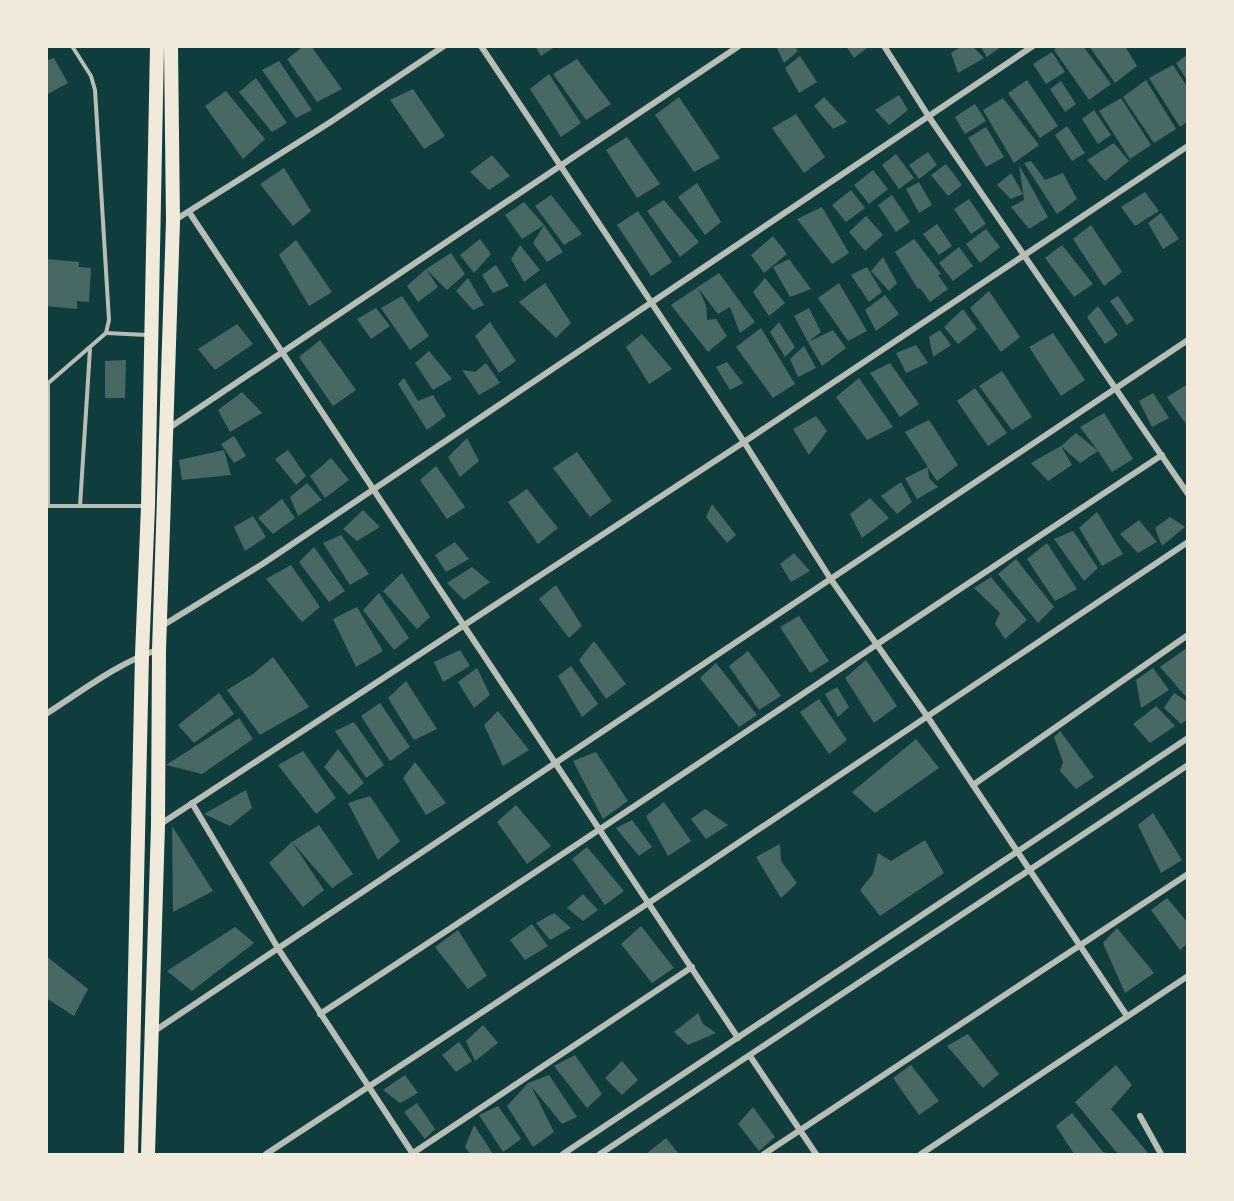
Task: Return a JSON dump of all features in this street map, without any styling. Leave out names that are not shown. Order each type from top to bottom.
[{"type":"highway","points":[[131,1155],[157,46]]},
{"type":"highway","points":[[148,1155],[158,825],[159,650],[172,221],[171,46]]},
{"type":"highway","points":[[150,335],[169,335]]},
{"type":"street","points":[[172,221],[444,46]]},
{"type":"street","points":[[481,46],[559,167],[744,442],[830,578],[927,716],[1127,1016]]},
{"type":"street","points":[[166,430],[739,46]]},
{"type":"street","points":[[884,46],[929,117],[1188,494]]},
{"type":"street","points":[[160,628],[264,563],[1033,46]]},
{"type":"street","points":[[158,825],[744,442],[1188,146]]},
{"type":"street","points":[[189,212],[281,354],[650,902],[738,1038]]},
{"type":"street","points":[[152,1033],[279,950],[555,761],[1188,340]]},
{"type":"street","points":[[320,1014],[602,831],[876,644],[1162,455]]},
{"type":"street","points":[[266,1155],[650,902],[1188,542]]},
{"type":"street","points":[[973,785],[1188,635]]},
{"type":"street","points":[[46,714],[142,655],[159,650]]},
{"type":"street","points":[[563,1155],[1188,738]]},
{"type":"street","points":[[600,1155],[1188,765]]},
{"type":"street","points":[[192,803],[279,950],[413,1154],[692,967]]},
{"type":"street","points":[[764,1155],[1188,874]]},
{"type":"street","points":[[921,1155],[1188,976]]},
{"type":"street","points":[[750,1056],[816,1155]]},
{"type":"street","points":[[1140,1116],[1161,1155]]},
{"type":"lane","points":[[72,46],[91,76],[94,90],[109,320],[106,333],[47,384],[47,506],[148,506]]},
{"type":"lane","points":[[106,333],[150,335]]},
{"type":"lane","points":[[81,506],[90,349]]},
{"type":"building","points":[[304,46],[311,46],[342,89],[317,102],[287,59]]},
{"type":"building","points":[[535,46],[556,46],[541,56]]},
{"type":"building","points":[[776,46],[794,46],[798,51],[784,63]]},
{"type":"building","points":[[846,46],[866,46],[867,48],[854,58]]},
{"type":"building","points":[[962,46],[972,46],[984,58],[958,73],[951,53]]},
{"type":"building","points":[[980,46],[1002,46],[987,57]]},
{"type":"building","points":[[1058,46],[1083,46],[1111,84],[1089,100],[1054,50]]},
{"type":"building","points":[[1089,46],[1125,46],[1137,66],[1115,83]]},
{"type":"building","points":[[1052,52],[1065,72],[1046,84],[1033,64]]},
{"type":"building","points":[[1188,54],[1188,82],[1176,63]]},
{"type":"building","points":[[800,56],[817,82],[799,93],[785,68]]},
{"type":"building","points":[[54,58],[68,83],[46,95],[46,61]]},
{"type":"building","points":[[577,59],[611,104],[586,120],[553,74]]},
{"type":"building","points":[[279,61],[312,110],[296,118],[262,70]]},
{"type":"building","points":[[1173,65],[1188,88],[1188,121],[1180,127],[1149,78]]},
{"type":"building","points":[[549,74],[581,123],[561,137],[530,89]]},
{"type":"building","points":[[256,78],[287,123],[272,132],[239,92]]},
{"type":"building","points":[[1027,80],[1058,126],[1040,138],[1008,93]]},
{"type":"building","points":[[1146,80],[1176,129],[1154,143],[1123,97]]},
{"type":"building","points":[[1061,81],[1076,104],[1065,112],[1050,89]]},
{"type":"building","points":[[413,89],[445,136],[424,149],[390,100]]},
{"type":"building","points":[[226,91],[265,139],[243,159],[205,106]]},
{"type":"building","points":[[899,95],[908,110],[889,125],[875,110]]},
{"type":"building","points":[[679,97],[720,158],[694,172],[655,115]]},
{"type":"building","points":[[824,97],[847,122],[833,129],[814,106]]},
{"type":"building","points":[[1003,98],[1039,145],[1014,163],[983,110]]},
{"type":"building","points":[[1121,98],[1151,145],[1130,159],[1099,111]]},
{"type":"building","points":[[975,104],[986,121],[965,134],[955,117]]},
{"type":"building","points":[[1094,110],[1111,135],[1098,144],[1082,119]]},
{"type":"building","points":[[796,114],[825,157],[804,173],[772,128]]},
{"type":"building","points":[[1067,126],[1085,153],[1072,161],[1055,135]]},
{"type":"building","points":[[986,127],[1004,157],[986,167],[968,138]]},
{"type":"building","points":[[627,137],[660,184],[637,198],[606,150]]},
{"type":"building","points":[[1114,143],[1129,161],[1105,181],[1087,160]]},
{"type":"building","points":[[928,152],[937,165],[919,179],[909,165]]},
{"type":"building","points":[[896,154],[914,178],[899,189],[882,165]]},
{"type":"building","points":[[492,155],[510,176],[489,190],[470,172]]},
{"type":"building","points":[[1031,161],[1045,180],[1063,173],[1077,199],[1057,214],[1024,163]]},
{"type":"building","points":[[946,164],[962,185],[948,196],[931,175]]},
{"type":"building","points":[[1019,165],[1048,217],[1029,229],[1011,207],[1024,200]]},
{"type":"building","points":[[284,168],[311,211],[293,226],[260,184]]},
{"type":"building","points":[[873,170],[888,189],[869,204],[854,185]]},
{"type":"building","points":[[1011,173],[1023,194],[1011,199],[997,185]]},
{"type":"building","points":[[919,182],[932,205],[919,213],[906,189]]},
{"type":"building","points":[[697,183],[721,222],[705,235],[678,197]]},
{"type":"building","points":[[851,190],[865,208],[846,222],[832,205]]},
{"type":"building","points":[[1145,192],[1159,211],[1135,226],[1121,207]]},
{"type":"building","points":[[551,195],[582,234],[564,245],[535,206]]},
{"type":"building","points":[[892,195],[910,222],[896,232],[878,205]]},
{"type":"building","points":[[969,199],[986,224],[971,234],[954,209]]},
{"type":"building","points":[[664,200],[699,242],[680,257],[647,211]]},
{"type":"building","points":[[524,202],[544,225],[522,239],[505,215]]},
{"type":"building","points":[[822,207],[849,253],[832,264],[797,219]]},
{"type":"building","points":[[638,211],[672,262],[651,276],[617,225]]},
{"type":"building","points":[[1161,213],[1179,239],[1163,249],[1148,223]]},
{"type":"building","points":[[866,216],[883,235],[865,251],[849,232]]},
{"type":"building","points":[[937,224],[952,246],[939,255],[923,234]]},
{"type":"building","points":[[544,225],[563,252],[547,262],[533,243]]},
{"type":"building","points":[[1091,225],[1122,272],[1104,286],[1073,239]]},
{"type":"building","points":[[986,229],[1000,247],[980,263],[966,244]]},
{"type":"building","points":[[773,236],[787,254],[764,273],[751,255]]},
{"type":"building","points":[[480,239],[491,254],[474,273],[460,255]]},
{"type":"building","points":[[914,239],[941,274],[938,275],[948,289],[930,302],[920,288],[918,289],[895,252]]},
{"type":"building","points":[[296,240],[332,292],[309,306],[279,255]]},
{"type":"building","points":[[520,245],[540,270],[524,282],[511,259]]},
{"type":"building","points":[[1062,245],[1093,284],[1074,297],[1045,258]]},
{"type":"building","points":[[959,247],[973,266],[953,281],[939,263]]},
{"type":"building","points":[[451,253],[465,274],[447,290],[426,269]]},
{"type":"building","points":[[883,257],[897,283],[889,291],[871,271]]},
{"type":"building","points":[[46,259],[79,262],[79,267],[91,268],[89,302],[77,301],[77,309],[46,306]]},
{"type":"building","points":[[789,259],[811,289],[790,297],[773,267]]},
{"type":"building","points":[[496,265],[509,286],[493,293],[482,275]]},
{"type":"building","points":[[867,267],[882,292],[869,302],[851,275]]},
{"type":"building","points":[[426,269],[438,287],[418,302],[407,286]]},
{"type":"building","points":[[719,273],[755,322],[740,333],[730,307],[718,314],[698,288],[706,305],[707,320],[716,319],[727,336],[708,352],[671,305]]},
{"type":"building","points":[[468,278],[484,305],[473,310],[456,291]]},
{"type":"building","points":[[765,278],[785,303],[769,316],[753,292]]},
{"type":"building","points":[[545,283],[571,323],[556,338],[519,302]]},
{"type":"building","points":[[839,283],[867,331],[848,341],[818,298]]},
{"type":"building","points":[[989,291],[1020,337],[1001,352],[970,308]]},
{"type":"building","points":[[885,295],[899,314],[876,331],[865,310]]},
{"type":"building","points":[[402,296],[429,336],[410,350],[381,308]]},
{"type":"building","points":[[1118,296],[1134,320],[1127,325],[1110,301]]},
{"type":"building","points":[[1098,306],[1118,335],[1105,344],[1087,317]]},
{"type":"building","points":[[376,308],[390,326],[371,339],[357,319]]},
{"type":"building","points":[[809,308],[821,332],[808,342],[794,316]]},
{"type":"building","points":[[963,309],[977,329],[958,344],[944,327]]},
{"type":"building","points":[[490,322],[516,361],[499,373],[475,336]]},
{"type":"building","points":[[779,322],[795,347],[785,357],[770,332]]},
{"type":"building","points":[[237,324],[253,344],[215,370],[198,349]]},
{"type":"building","points":[[761,328],[795,384],[773,398],[736,347]]},
{"type":"building","points":[[833,330],[846,348],[822,366],[808,342]]},
{"type":"building","points":[[940,330],[951,345],[933,357],[929,337]]},
{"type":"building","points":[[1053,333],[1085,380],[1061,396],[1029,347]]},
{"type":"building","points":[[642,334],[672,369],[649,384],[626,347]]},
{"type":"building","points":[[320,340],[356,390],[333,406],[299,357]]},
{"type":"building","points":[[916,345],[928,363],[906,373],[896,353]]},
{"type":"building","points":[[804,346],[816,368],[798,377],[790,359]]},
{"type":"building","points":[[429,351],[452,379],[433,390],[415,363]]},
{"type":"building","points":[[126,360],[125,398],[105,398],[105,361]]},
{"type":"building","points":[[727,362],[743,383],[730,390],[716,367]]},
{"type":"building","points":[[486,363],[500,383],[479,395],[462,370],[475,372]]},
{"type":"building","points":[[890,363],[919,404],[900,417],[870,373]]},
{"type":"building","points":[[1002,371],[1032,417],[1012,430],[979,386]]},
{"type":"building","points":[[404,378],[418,401],[433,395],[446,416],[427,430],[398,384]]},
{"type":"building","points":[[859,378],[893,427],[867,440],[836,397]]},
{"type":"building","points":[[1188,384],[1188,427],[1167,397]]},
{"type":"building","points":[[975,388],[1007,433],[988,446],[957,401]]},
{"type":"building","points":[[242,392],[262,413],[230,432],[218,410]]},
{"type":"building","points":[[1153,393],[1169,418],[1152,427],[1139,401]]},
{"type":"building","points":[[1104,413],[1133,459],[1112,472],[1080,427]]},
{"type":"building","points":[[816,416],[827,431],[809,455],[793,429]]},
{"type":"building","points":[[929,420],[958,465],[937,481],[928,468],[929,478],[938,487],[917,499],[905,478],[928,467],[905,432]]},
{"type":"building","points":[[1076,433],[1098,451],[1080,463],[1061,446]]},
{"type":"building","points":[[234,436],[246,456],[234,463],[221,444]]},
{"type":"building","points":[[467,438],[479,461],[460,477],[448,457]]},
{"type":"building","points":[[1061,446],[1072,465],[1048,481],[1031,463]]},
{"type":"building","points":[[224,450],[231,475],[182,480],[179,460]]},
{"type":"building","points":[[288,450],[306,476],[296,485],[275,459]]},
{"type":"building","points":[[577,452],[612,501],[590,517],[553,468]]},
{"type":"building","points":[[331,458],[349,480],[325,498],[310,476]]},
{"type":"building","points":[[436,466],[465,507],[447,519],[420,480]]},
{"type":"building","points":[[901,482],[912,502],[897,514],[881,496]]},
{"type":"building","points":[[307,483],[322,500],[298,516],[290,497]]},
{"type":"building","points":[[527,489],[558,528],[538,544],[508,502]]},
{"type":"building","points":[[870,498],[889,518],[862,538],[850,514]]},
{"type":"building","points":[[282,499],[295,518],[273,534],[258,518]]},
{"type":"building","points":[[712,504],[736,535],[727,543],[706,517]]},
{"type":"building","points":[[363,510],[380,527],[357,541],[343,529]]},
{"type":"building","points":[[1097,512],[1123,554],[1102,566],[1079,528]]},
{"type":"building","points":[[253,516],[266,537],[245,551],[234,527]]},
{"type":"building","points":[[1170,517],[1185,527],[1162,546],[1155,528]]},
{"type":"building","points":[[1139,520],[1157,542],[1138,553],[1120,534]]},
{"type":"building","points":[[1073,531],[1098,568],[1084,581],[1054,539]]},
{"type":"building","points":[[341,535],[369,574],[350,585],[323,543]]},
{"type":"building","points":[[455,542],[469,559],[446,572],[435,555]]},
{"type":"building","points":[[1047,543],[1077,589],[1055,601],[1027,559]]},
{"type":"building","points":[[314,547],[345,591],[329,602],[299,562]]},
{"type":"building","points":[[794,553],[810,571],[791,582],[780,564]]},
{"type":"building","points":[[1016,559],[1054,607],[1038,623],[998,574]]},
{"type":"building","points":[[291,565],[320,607],[302,622],[266,579]]},
{"type":"building","points":[[472,567],[490,582],[464,600],[447,583]]},
{"type":"building","points":[[402,573],[430,617],[417,629],[383,591]]},
{"type":"building","points":[[991,577],[1027,620],[1005,639],[995,624],[1000,613],[974,588]]},
{"type":"building","points":[[556,585],[582,626],[569,638],[539,599]]},
{"type":"building","points":[[379,593],[409,638],[394,650],[363,610]]},
{"type":"building","points":[[357,607],[383,651],[356,667],[333,619]]},
{"type":"building","points":[[799,616],[829,661],[810,673],[780,627]]},
{"type":"building","points":[[594,641],[626,684],[606,699],[579,660]]},
{"type":"building","points":[[1188,647],[1188,699],[1160,667]]},
{"type":"building","points":[[460,650],[470,666],[443,682],[434,662]]},
{"type":"building","points":[[748,651],[781,696],[759,710],[729,666]]},
{"type":"building","points":[[273,657],[309,707],[260,735],[227,690],[253,674]]},
{"type":"building","points":[[866,660],[897,706],[874,723],[845,678]]},
{"type":"building","points":[[716,663],[757,715],[739,727],[700,678]]},
{"type":"building","points":[[571,666],[598,704],[582,717],[558,676]]},
{"type":"building","points":[[477,668],[490,695],[474,708],[458,682]]},
{"type":"building","points":[[1153,668],[1169,690],[1141,708],[1136,680]]},
{"type":"building","points":[[406,681],[437,729],[414,740],[388,698]]},
{"type":"building","points":[[837,687],[849,707],[838,717],[825,694]]},
{"type":"building","points":[[219,693],[234,714],[194,743],[178,725]]},
{"type":"building","points":[[1174,693],[1188,702],[1188,719],[1181,724],[1164,708]]},
{"type":"building","points":[[819,699],[847,740],[829,754],[800,712]]},
{"type":"building","points":[[380,703],[410,747],[390,761],[361,716]]},
{"type":"building","points":[[1156,706],[1175,726],[1150,743],[1133,724]]},
{"type":"building","points":[[498,711],[529,750],[503,766],[484,725]]},
{"type":"building","points":[[239,718],[253,739],[202,774],[166,765]]},
{"type":"building","points":[[354,722],[384,765],[366,778],[335,731]]},
{"type":"building","points":[[1060,731],[1094,777],[1076,789],[1060,771],[1063,762],[1054,737]]},
{"type":"building","points":[[916,739],[939,768],[875,813],[852,792]]},
{"type":"building","points":[[338,749],[364,783],[349,795],[324,767]]},
{"type":"building","points":[[303,751],[336,798],[316,814],[278,765]]},
{"type":"building","points":[[596,752],[628,801],[603,819],[573,761]]},
{"type":"building","points":[[415,762],[446,803],[426,815],[403,778]]},
{"type":"building","points":[[246,790],[252,808],[230,826],[204,814]]},
{"type":"building","points":[[370,796],[400,841],[378,860],[348,803]]},
{"type":"building","points":[[664,802],[691,841],[668,856],[646,816]]},
{"type":"building","points":[[516,805],[551,846],[527,864],[497,822]]},
{"type":"building","points":[[705,809],[728,825],[706,839],[691,819]]},
{"type":"building","points":[[1153,813],[1182,860],[1161,873],[1138,825]]},
{"type":"building","points":[[632,820],[652,847],[639,856],[616,828]]},
{"type":"building","points":[[319,825],[353,874],[332,888],[292,842]]},
{"type":"building","points":[[172,826],[213,891],[173,912]]},
{"type":"building","points":[[925,840],[944,873],[880,916],[860,890],[873,874],[878,853],[891,861]]},
{"type":"building","points":[[292,842],[324,890],[303,907],[269,863]]},
{"type":"building","points":[[780,844],[781,861],[797,883],[781,898],[756,857]]},
{"type":"building","points":[[587,847],[624,891],[605,905],[572,859]]},
{"type":"building","points":[[583,894],[598,910],[583,921],[567,908]]},
{"type":"building","points":[[1167,898],[1188,923],[1188,943],[1180,950],[1151,910]]},
{"type":"building","points":[[554,913],[571,928],[550,940],[536,923]]},
{"type":"building","points":[[532,924],[548,946],[525,960],[510,940]]},
{"type":"building","points":[[641,926],[674,968],[652,983],[621,944]]},
{"type":"building","points":[[235,927],[254,943],[192,991],[167,971]]},
{"type":"building","points":[[1117,928],[1154,973],[1125,993],[1103,943]]},
{"type":"building","points":[[458,930],[487,976],[468,989],[435,947]]},
{"type":"building","points":[[46,956],[88,989],[74,1016],[46,998]]},
{"type":"building","points":[[698,1013],[703,1024],[716,1033],[688,1045],[674,1032]]},
{"type":"building","points":[[483,1025],[498,1043],[475,1061],[466,1041]]},
{"type":"building","points":[[968,1034],[999,1074],[983,1088],[947,1046]]},
{"type":"building","points":[[459,1042],[472,1061],[456,1072],[442,1055]]},
{"type":"building","points":[[575,1055],[602,1094],[587,1108],[554,1066]]},
{"type":"building","points":[[622,1061],[638,1080],[622,1095],[605,1078]]},
{"type":"building","points":[[911,1065],[939,1101],[919,1115],[893,1078]]},
{"type":"building","points":[[1116,1065],[1132,1085],[1111,1109],[1149,1154],[1118,1154],[1075,1102]]},
{"type":"building","points":[[405,1075],[418,1093],[400,1103],[383,1090]]},
{"type":"building","points":[[549,1075],[577,1117],[562,1124],[531,1086],[554,1132],[533,1147],[507,1106],[528,1083]]},
{"type":"building","points":[[417,1103],[435,1129],[425,1139],[404,1112]]},
{"type":"building","points":[[498,1106],[521,1139],[503,1152],[479,1115]]},
{"type":"building","points":[[753,1107],[775,1137],[759,1151],[738,1124]]},
{"type":"building","points":[[1072,1113],[1103,1152],[1111,1154],[1074,1154],[1056,1126]]},
{"type":"building","points":[[474,1125],[493,1154],[470,1154],[465,1147]]},
{"type":"building","points":[[666,1138],[679,1154],[646,1154]]}]
